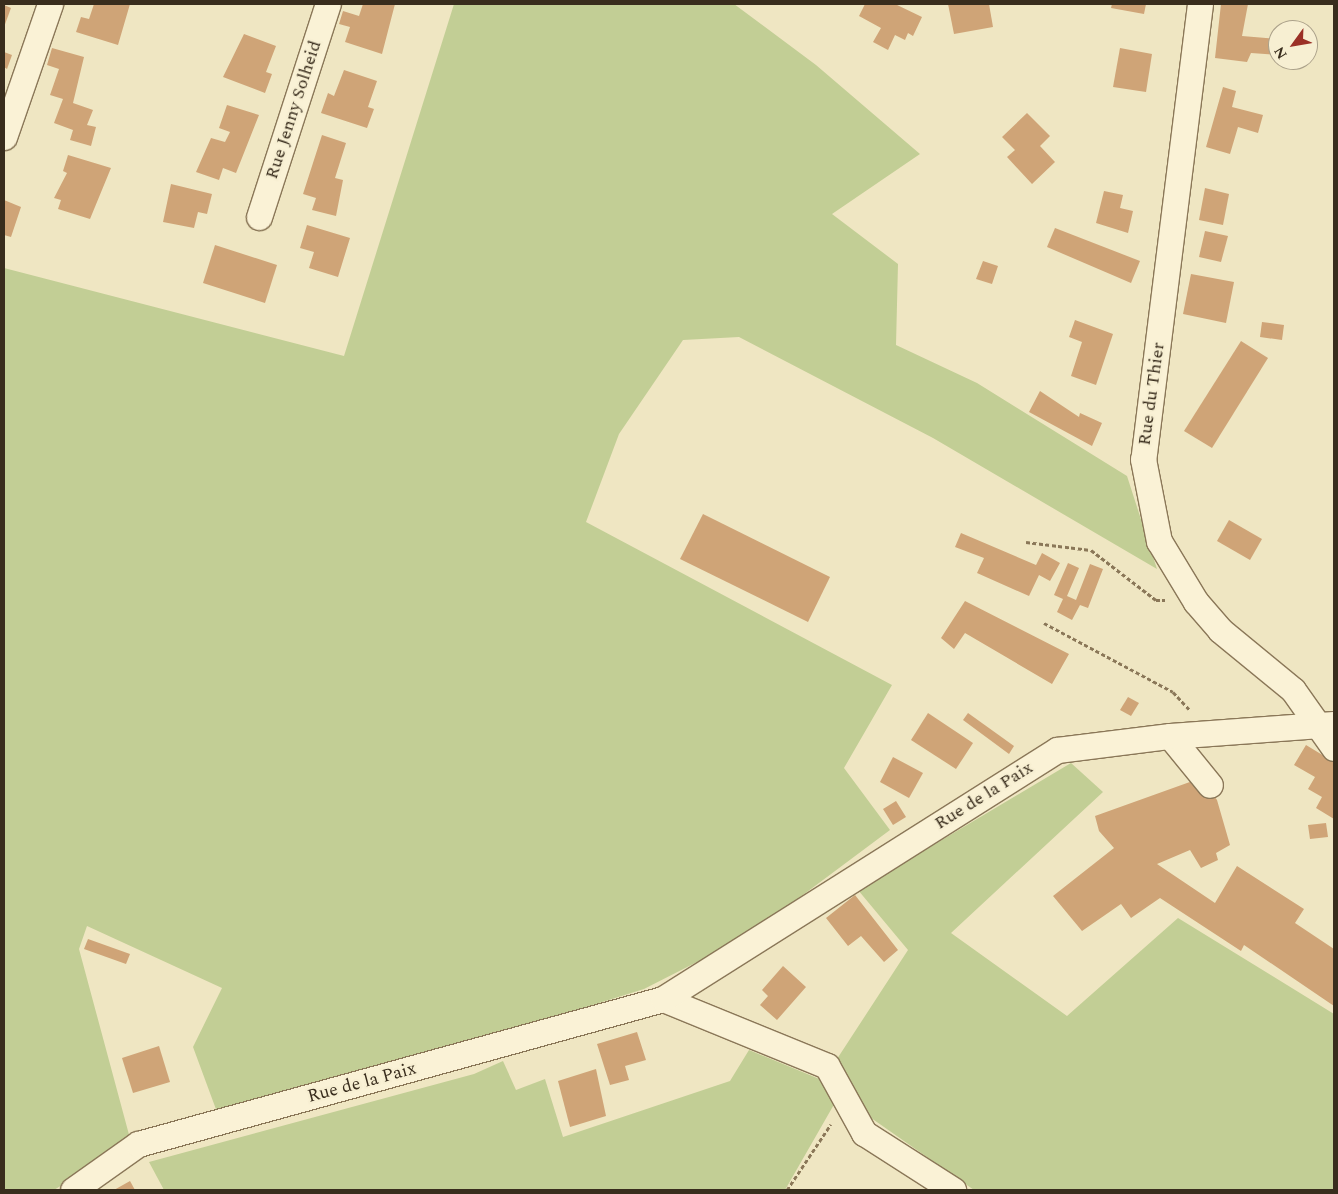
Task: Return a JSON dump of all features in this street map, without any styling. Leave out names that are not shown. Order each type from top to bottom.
[{"type":"street","points":[[4,137],[50,4]]},
{"type":"street","name":"Rue Jenny Solheid","points":[[259,217],[328,4]]},
{"type":"street","name":"Rue du Thier","points":[[1200,4],[1143,459],[1159,541],[1196,602],[1220,630],[1293,690],[1326,724]]},
{"type":"street","points":[[1326,724],[1334,748]]},
{"type":"street","name":"Rue de la Paix","points":[[73,1190],[138,1144],[663,999],[1057,750],[1170,736],[1326,724]]},
{"type":"street","points":[[1170,736],[1210,785]]},
{"type":"street","points":[[663,999],[827,1066],[864,1133],[953,1190]]},
{"type":"path","points":[[1026,542],[1091,550],[1156,600],[1196,602]]},
{"type":"path","points":[[1044,623],[1173,692],[1212,732]]},
{"type":"path","points":[[787,1190],[819,1148],[844,1099]]},
{"type":"green space","points":[[454,4],[734,4],[816,65],[920,154],[832,214],[898,264],[896,345],[977,383],[1127,476],[1157,569],[933,438],[739,337],[683,340],[619,434],[586,522],[892,685],[844,768],[890,830],[748,936],[644,989],[445,1051],[217,1112],[193,1047],[222,988],[87,926],[79,949],[131,1142],[54,1190],[4,1190],[4,268],[344,356]]},
{"type":"green space","points":[[1071,763],[1103,792],[951,933],[1067,1016],[1178,918],[1334,1014],[1334,1190],[974,1190],[864,1113],[837,1059],[908,950],[858,890]]},
{"type":"green space","points":[[749,1050],[829,1083],[836,1101],[785,1190],[164,1190],[149,1162],[474,1074],[503,1061],[516,1090],[545,1079],[563,1137],[730,1081]]},
{"type":"building","points":[[94,4],[130,4],[118,45],[76,32],[81,17],[89,19]]},
{"type":"building","points":[[363,4],[395,4],[382,54],[345,42],[350,27],[339,24],[343,11],[359,16]]},
{"type":"building","points":[[865,4],[895,4],[922,17],[913,36],[908,33],[905,40],[895,35],[888,50],[873,42],[881,28],[859,16]]},
{"type":"building","points":[[948,4],[989,4],[993,27],[954,34]]},
{"type":"building","points":[[1112,4],[1146,4],[1144,14],[1111,8]]},
{"type":"building","points":[[1221,4],[1248,4],[1242,36],[1268,38],[1268,54],[1251,53],[1247,62],[1215,58]]},
{"type":"building","points":[[4,5],[11,8],[4,27]]},
{"type":"building","points":[[244,34],[276,46],[266,72],[272,74],[265,93],[223,77]]},
{"type":"building","points":[[52,48],[84,57],[73,103],[93,110],[87,125],[96,127],[91,146],[70,140],[73,130],[54,123],[63,99],[50,95],[59,69],[47,65]]},
{"type":"building","points":[[1120,48],[1152,54],[1146,92],[1113,87]]},
{"type":"building","points":[[4,52],[12,55],[7,69],[4,67]]},
{"type":"building","points":[[344,70],[377,81],[368,107],[374,109],[367,128],[321,113],[328,93],[334,96]]},
{"type":"building","points":[[1223,87],[1236,91],[1232,107],[1263,115],[1258,133],[1238,127],[1230,154],[1206,147]]},
{"type":"building","points":[[227,105],[259,115],[236,173],[223,168],[219,180],[196,172],[211,138],[225,142],[230,132],[219,128]]},
{"type":"building","points":[[1027,113],[1050,136],[1040,146],[1055,162],[1032,184],[1007,157],[1015,150],[1002,137]]},
{"type":"building","points":[[322,135],[346,143],[335,178],[343,180],[336,216],[312,210],[316,198],[303,194]]},
{"type":"building","points":[[68,155],[111,168],[90,219],[58,209],[61,200],[54,198],[67,173],[63,171]]},
{"type":"building","points":[[171,184],[212,194],[207,214],[198,212],[194,228],[163,222]]},
{"type":"building","points":[[1205,188],[1229,194],[1223,225],[1199,220]]},
{"type":"building","points":[[1104,191],[1123,195],[1120,208],[1133,211],[1128,233],[1096,223]]},
{"type":"building","points":[[4,200],[21,207],[11,237],[4,235]]},
{"type":"building","points":[[307,225],[350,238],[338,277],[309,268],[314,252],[300,248]]},
{"type":"building","points":[[1055,228],[1140,261],[1131,283],[1047,247]]},
{"type":"building","points":[[1205,231],[1228,236],[1221,262],[1199,257]]},
{"type":"building","points":[[215,245],[277,265],[265,303],[203,283]]},
{"type":"building","points":[[983,261],[998,266],[992,284],[976,279]]},
{"type":"building","points":[[1191,274],[1234,282],[1226,323],[1183,314]]},
{"type":"building","points":[[1075,320],[1113,334],[1096,385],[1071,376],[1082,342],[1069,337]]},
{"type":"building","points":[[1262,322],[1284,325],[1282,340],[1260,337]]},
{"type":"building","points":[[1241,341],[1268,358],[1212,448],[1184,431]]},
{"type":"building","points":[[1040,391],[1079,417],[1080,413],[1102,423],[1092,446],[1029,412]]},
{"type":"building","points":[[703,514],[830,577],[808,622],[680,559]]},
{"type":"building","points":[[1229,520],[1262,539],[1250,560],[1217,541]]},
{"type":"building","points":[[961,533],[1036,565],[1042,553],[1060,563],[1050,581],[1039,575],[1029,596],[977,573],[984,558],[955,547]]},
{"type":"building","points":[[1068,563],[1079,568],[1067,596],[1076,600],[1090,564],[1103,569],[1088,608],[1080,605],[1072,620],[1057,612],[1063,599],[1054,595]]},
{"type":"building","points":[[965,601],[1069,654],[1052,684],[965,633],[954,649],[941,638]]},
{"type":"building","points":[[1128,697],[1139,703],[1131,716],[1120,710]]},
{"type":"building","points":[[928,713],[973,743],[956,769],[911,740]]},
{"type":"building","points":[[968,713],[1014,746],[1009,754],[963,720]]},
{"type":"building","points":[[1306,745],[1334,762],[1334,819],[1316,808],[1322,797],[1308,789],[1315,777],[1294,765]]},
{"type":"building","points":[[893,757],[923,773],[909,798],[880,782]]},
{"type":"building","points":[[1201,778],[1217,800],[1230,845],[1216,853],[1218,860],[1201,868],[1190,850],[1157,864],[1215,903],[1237,866],[1304,909],[1295,923],[1334,949],[1334,1006],[1244,945],[1241,951],[1160,898],[1131,918],[1121,904],[1082,931],[1053,896],[1114,848],[1099,831],[1095,816]]},
{"type":"building","points":[[896,801],[906,817],[893,825],[883,809]]},
{"type":"building","points":[[1326,823],[1328,837],[1310,839],[1308,825]]},
{"type":"building","points":[[855,895],[898,950],[884,962],[861,936],[848,946],[826,918]]},
{"type":"building","points":[[88,939],[130,954],[126,964],[84,949]]},
{"type":"building","points":[[783,966],[806,987],[777,1020],[760,1005],[768,996],[762,990]]},
{"type":"building","points":[[637,1032],[646,1060],[625,1066],[629,1080],[610,1085],[597,1044]]},
{"type":"building","points":[[159,1046],[170,1082],[133,1093],[122,1058]]},
{"type":"building","points":[[596,1069],[606,1116],[570,1127],[558,1081]]},
{"type":"building","points":[[130,1181],[135,1190],[114,1190]]}]
